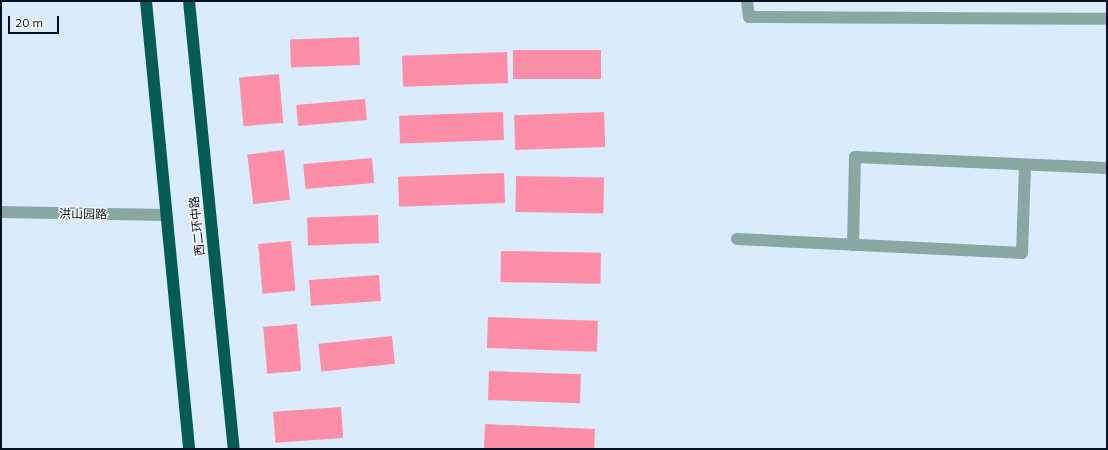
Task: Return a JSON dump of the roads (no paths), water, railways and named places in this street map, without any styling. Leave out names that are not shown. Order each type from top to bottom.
[{"type":"highway","points":[[146,1],[189,449]]},
{"type":"highway","name":"西二环中路","points":[[189,1],[234,449]]},
{"type":"street","points":[[747,1],[749,17],[1107,19]]},
{"type":"street","points":[[853,245],[855,157],[1107,168]]},
{"type":"street","points":[[737,239],[1022,253],[1025,165]]},
{"type":"street","name":"洪山园路","points":[[1,212],[166,215]]}]
